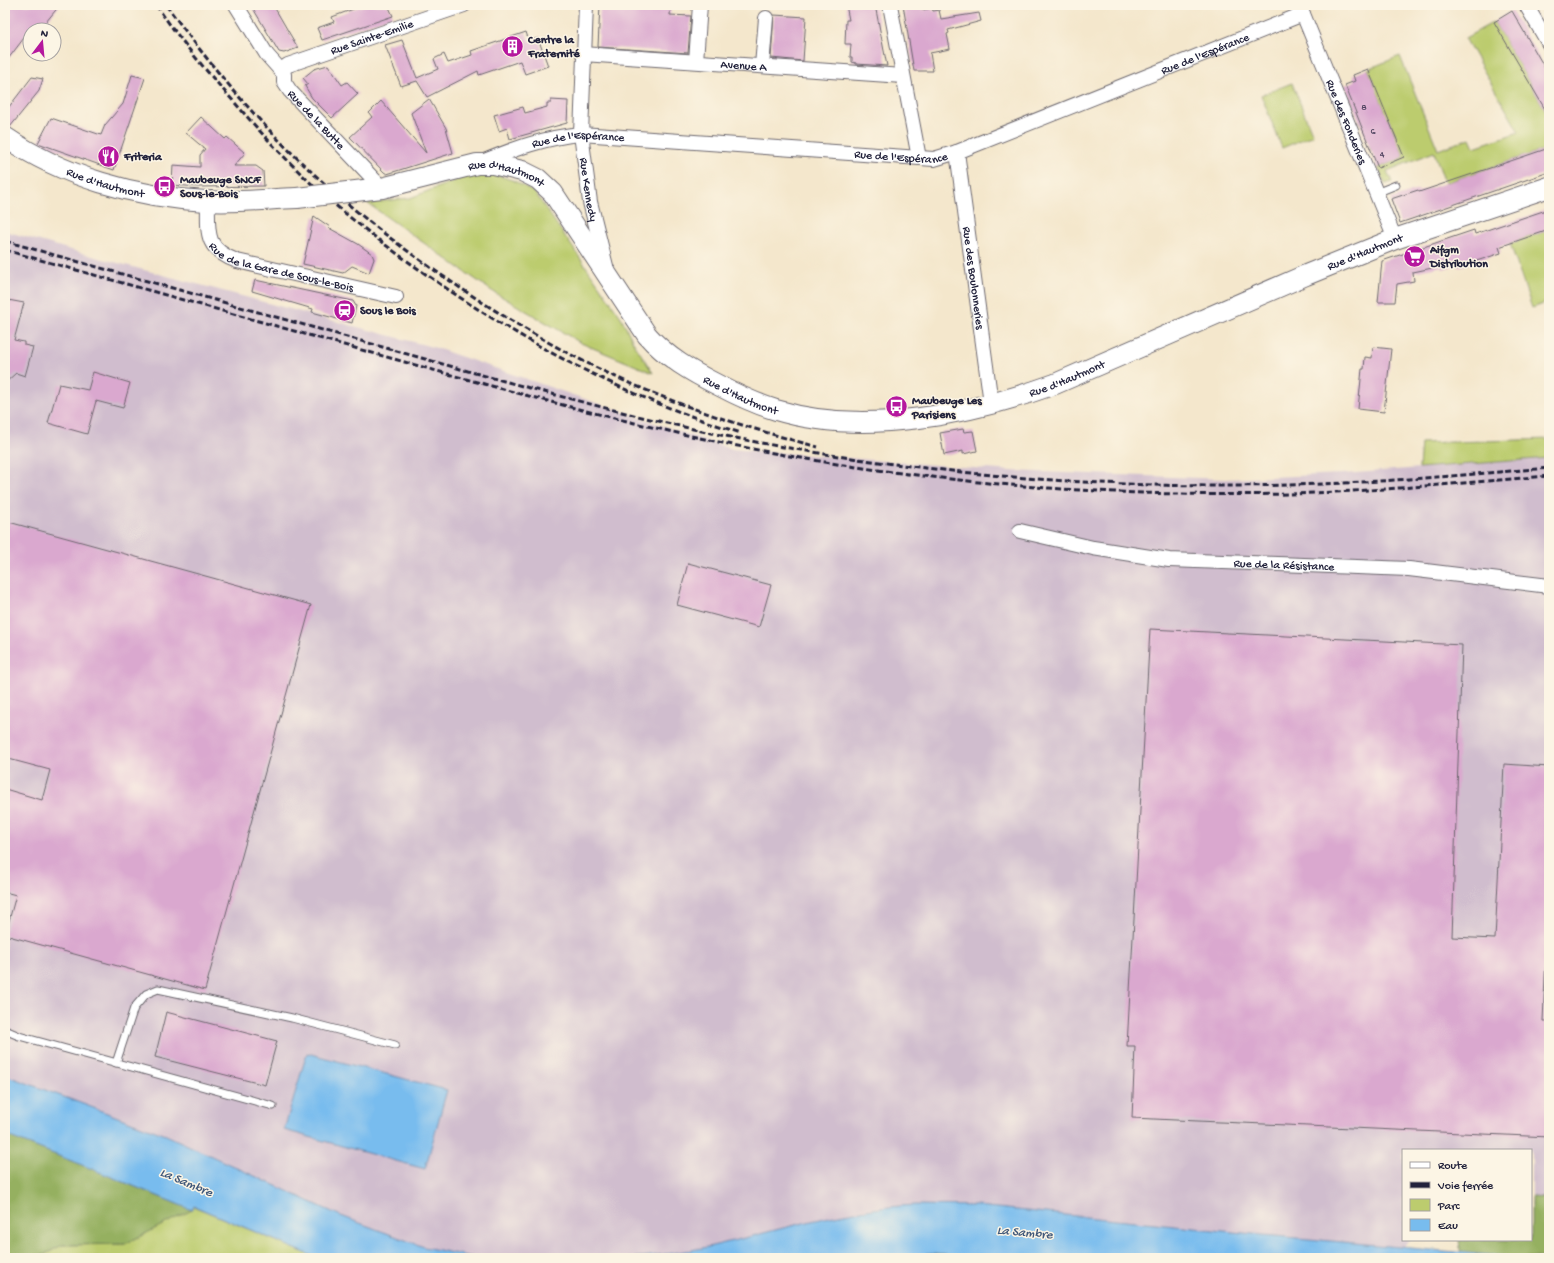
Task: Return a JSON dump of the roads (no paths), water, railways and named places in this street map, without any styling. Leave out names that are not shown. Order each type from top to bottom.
[{"type":"street","name":"Rue de la Butte","points":[[236,5],[267,56],[284,74],[284,82],[290,91],[373,189]]},
{"type":"street","name":"Rue Kennedy","points":[[586,5],[581,134],[590,202],[608,276]]},
{"type":"street","points":[[696,61],[700,5]]},
{"type":"street","points":[[890,5],[919,158]]},
{"type":"street","points":[[1526,5],[1549,44]]},
{"type":"street","name":"Rue Sainte-Emilie","points":[[281,70],[288,65],[459,6]]},
{"type":"street","name":"Rue de l'Espérance","points":[[476,164],[521,146],[544,140],[581,134],[934,158],[957,152],[1300,10]]},
{"type":"street","name":"Rue des Fonderies","points":[[1300,10],[1395,239]]},
{"type":"street","points":[[762,66],[766,18]]},
{"type":"street","name":"Avenue A","points":[[583,54],[903,76]]},
{"type":"street","name":"Rue d'Hautmont","points":[[5,136],[34,155],[103,184],[144,194],[208,201],[297,198],[373,189],[476,164],[493,164],[522,170],[538,179],[553,193],[647,334],[657,346],[669,355],[733,393],[776,410],[819,419],[870,422],[900,420],[991,404],[1008,400],[1055,384],[1306,275],[1395,239],[1549,187]]},
{"type":"street","name":"Rue des Boulonneries","points":[[957,152],[991,404]]},
{"type":"street","name":"Rue de la Gare de Sous-le-Bois","points":[[208,201],[208,231],[211,244],[225,257],[396,297]]},
{"type":"street","name":"Rue de la Résistance","points":[[1020,531],[1093,548],[1169,560],[1409,569],[1549,586]]},
{"type":"lane","points":[[1376,193],[1396,185]]},
{"type":"lane","points":[[116,1063],[134,1008],[146,994],[158,989],[292,1018],[395,1045]]},
{"type":"lane","points":[[5,1030],[18,1036],[273,1106]]},
{"type":"water","points":[[307,1053],[447,1090],[425,1169],[284,1130]]},
{"type":"water","name":"La Sambre","points":[[5,1075],[166,1135],[341,1216],[424,1247],[476,1258],[317,1258],[194,1206],[192,1210],[5,1135]]},
{"type":"water","name":"La Sambre","points":[[916,1205],[977,1206],[1263,1235],[1524,1258],[984,1258],[932,1254],[882,1258],[629,1258],[668,1254],[708,1247],[837,1215],[890,1207]]},
{"type":"railway","points":[[156,5],[204,68],[285,158],[332,202],[394,251],[478,309],[549,352],[586,371],[662,405],[741,433]]},
{"type":"railway","points":[[166,5],[221,76],[260,121],[302,163],[341,198],[412,255],[488,306],[529,331],[612,375],[702,412],[818,447]]},
{"type":"railway","points":[[5,241],[460,369],[609,409],[721,435],[869,461],[981,474],[1058,480],[1212,486],[1354,482],[1549,468]]},
{"type":"railway","points":[[5,250],[519,394],[638,424],[757,450],[878,470],[929,477],[1032,487],[1135,493],[1238,495],[1322,493],[1549,476]]},
{"type":"place","name":"Centre la Fraternité","points":[[513,46]]},
{"type":"place","name":"Friteria","points":[[109,156]]},
{"type":"place","name":"Maubeuge SNCF Sous-le-Bois","points":[[165,186]]},
{"type":"place","name":"Aifgm Distribution","points":[[1415,256]]},
{"type":"place","name":"Sous le Bois","points":[[344,310]]},
{"type":"place","name":"Maubeuge Les Parisiens","points":[[897,407]]}]
